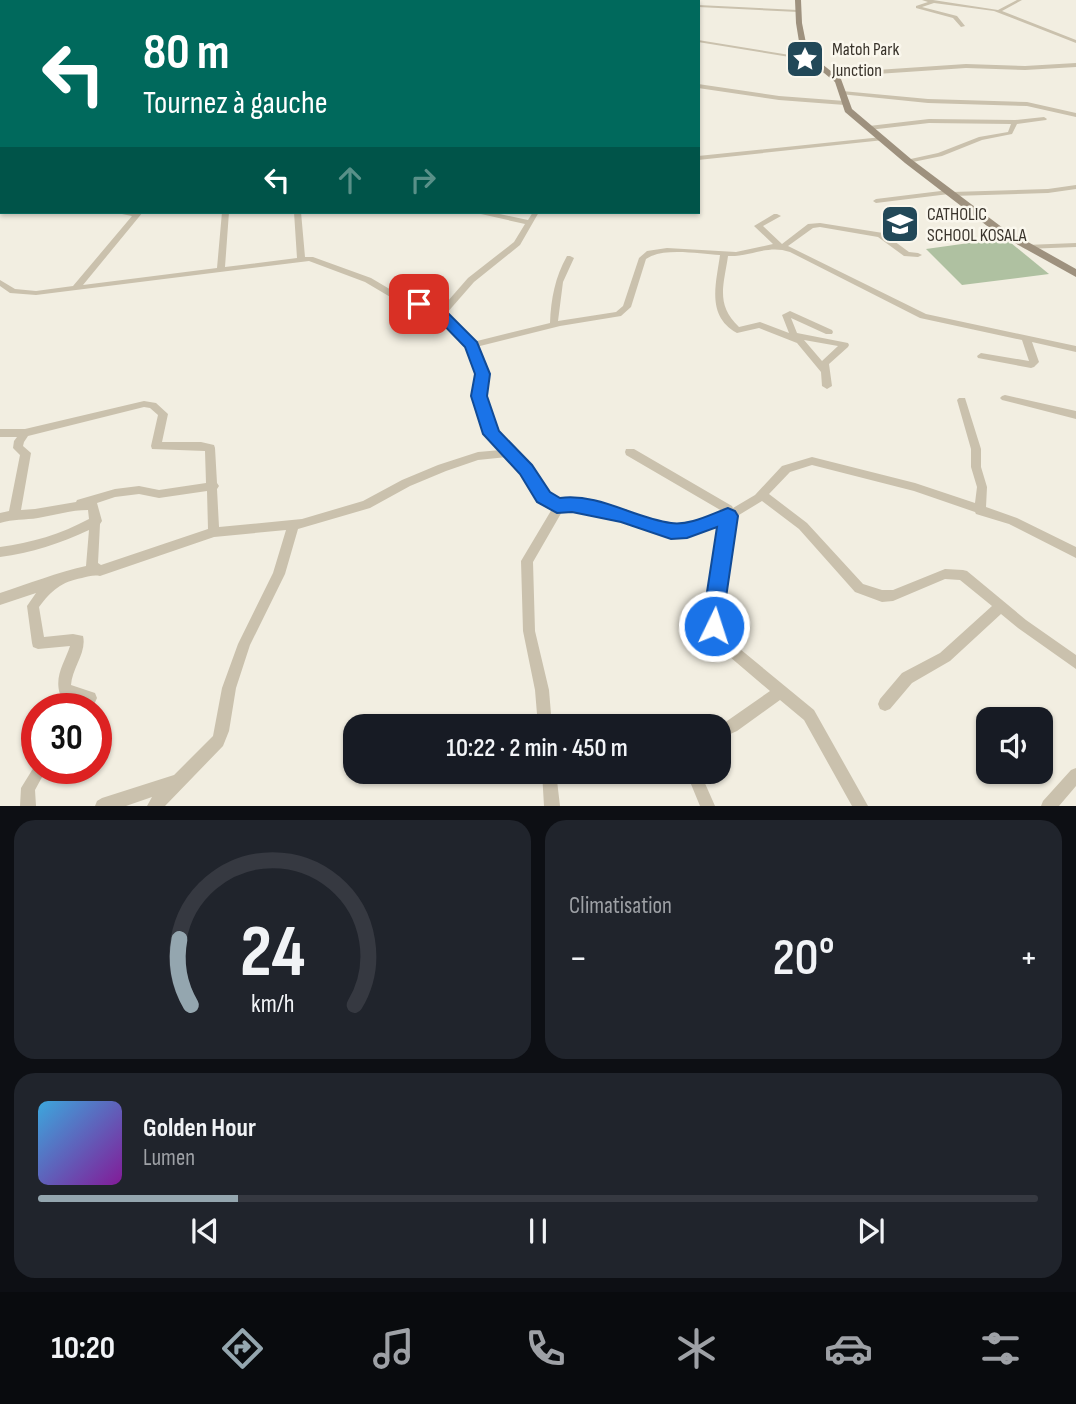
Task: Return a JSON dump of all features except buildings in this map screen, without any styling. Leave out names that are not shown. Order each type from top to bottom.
[{"type":"main road","points":[[798,0],[802,44],[808,59],[832,75],[840,85],[848,110],[908,161],[1026,247],[1075,273]]},
{"type":"street","points":[[924,0],[966,4],[998,11],[1076,42]]},
{"type":"street","points":[[966,4],[976,0]]},
{"type":"street","points":[[998,11],[1020,0]]},
{"type":"street","points":[[932,2],[918,7],[955,17],[963,26]]},
{"type":"street","points":[[700,6],[798,11]]},
{"type":"street","points":[[700,41],[808,59]]},
{"type":"street","points":[[832,75],[966,66],[1026,68],[1076,65]]},
{"type":"street","points":[[700,86],[779,98],[1016,103],[1076,115]]},
{"type":"street","points":[[869,128],[929,121],[1015,122],[1044,119]]},
{"type":"street","points":[[908,161],[940,155],[981,138],[1010,133],[1015,122]]},
{"type":"street","points":[[700,158],[881,139]]},
{"type":"street","points":[[876,201],[951,193],[1048,191],[1076,187]]},
{"type":"street","points":[[75,289],[136,214]]},
{"type":"street","points":[[221,270],[225,214]]},
{"type":"street","points":[[298,214],[300,259]]},
{"type":"street","points":[[490,214],[528,222]]},
{"type":"street","points":[[441,314],[471,280],[517,243],[534,214]]},
{"type":"street","points":[[777,216],[758,226],[780,246],[923,316],[1076,349]]},
{"type":"street","points":[[471,345],[554,324],[623,312],[643,258],[650,253],[667,250],[724,254],[780,246],[811,226],[820,225],[880,235],[907,254],[918,255]]},
{"type":"street","points":[[1026,247],[1076,245]]},
{"type":"street","points":[[724,254],[718,297],[722,313],[737,330],[757,325],[790,335],[845,345],[825,363],[827,386]]},
{"type":"street","points":[[554,324],[557,286],[561,272],[570,258]]},
{"type":"street","points":[[0,282],[13,291],[26,294],[300,259],[315,260],[380,285],[396,296],[441,314],[471,345],[483,374],[479,396],[496,440],[526,470],[544,497],[557,506],[572,504],[621,515],[671,531],[687,530],[728,516],[762,495],[786,469],[812,461],[915,487],[1013,521],[1076,553]]},
{"type":"street","points":[[824,368],[809,348],[790,335],[786,314],[829,332]]},
{"type":"street","points":[[981,356],[1031,365],[1034,362],[1026,339]]},
{"type":"street","points":[[1005,398],[1076,415]]},
{"type":"street","points":[[962,400],[976,449],[975,467],[982,487],[980,511]]},
{"type":"street","points":[[0,433],[25,433],[144,404],[153,405],[163,414],[156,446],[210,448],[214,486],[214,532]]},
{"type":"street","points":[[15,514],[14,506],[26,453],[18,448],[18,444],[25,433]]},
{"type":"street","points":[[630,452],[726,507],[730,512],[713,618],[714,626],[722,640],[809,715],[861,806]]},
{"type":"street","points":[[0,599],[64,576],[107,570],[214,532],[293,526],[366,505],[406,483],[442,468],[478,456],[508,453]]},
{"type":"street","points":[[0,518],[77,504],[115,493],[139,490],[159,494],[214,486]]},
{"type":"street","points":[[762,495],[803,526],[859,588],[882,596],[893,595],[945,574],[954,573],[973,581],[1000,607],[1076,663]]},
{"type":"street","points":[[77,504],[93,506],[96,520],[92,539],[95,570]]},
{"type":"street","points":[[545,714],[529,631],[527,561],[558,510],[557,506]]},
{"type":"street","points":[[0,552],[84,528],[96,520]]},
{"type":"street","points":[[155,806],[218,741],[229,688],[240,655],[251,626],[279,573],[293,526]]},
{"type":"street","points":[[50,583],[33,606],[38,643],[50,645],[65,639],[78,640],[77,651],[63,677],[65,689],[76,693]]},
{"type":"street","points":[[885,704],[906,678],[946,657],[1000,607]]},
{"type":"street","points":[[731,726],[781,691]]},
{"type":"street","points":[[1048,806],[1076,775]]},
{"type":"street","points":[[102,806],[179,780]]},
{"type":"street","points":[[28,806],[30,784]]},
{"type":"street","points":[[550,784],[552,806]]},
{"type":"street","points":[[698,784],[708,806]]},
{"type":"green space","points":[[1005,238],[1049,274],[962,285],[926,249]]},
{"type":"place","name":"Matoh Park Junction","points":[[805,59]]},
{"type":"place","name":"CATHOLIC SCHOOL KOSALA","points":[[900,224]]},
{"type":"route","points":[[419,304],[441,314],[471,345],[483,374],[479,396],[492,434],[526,470],[540,493],[557,506],[572,504],[621,515],[671,531],[687,530],[728,516],[714,626]]}]
